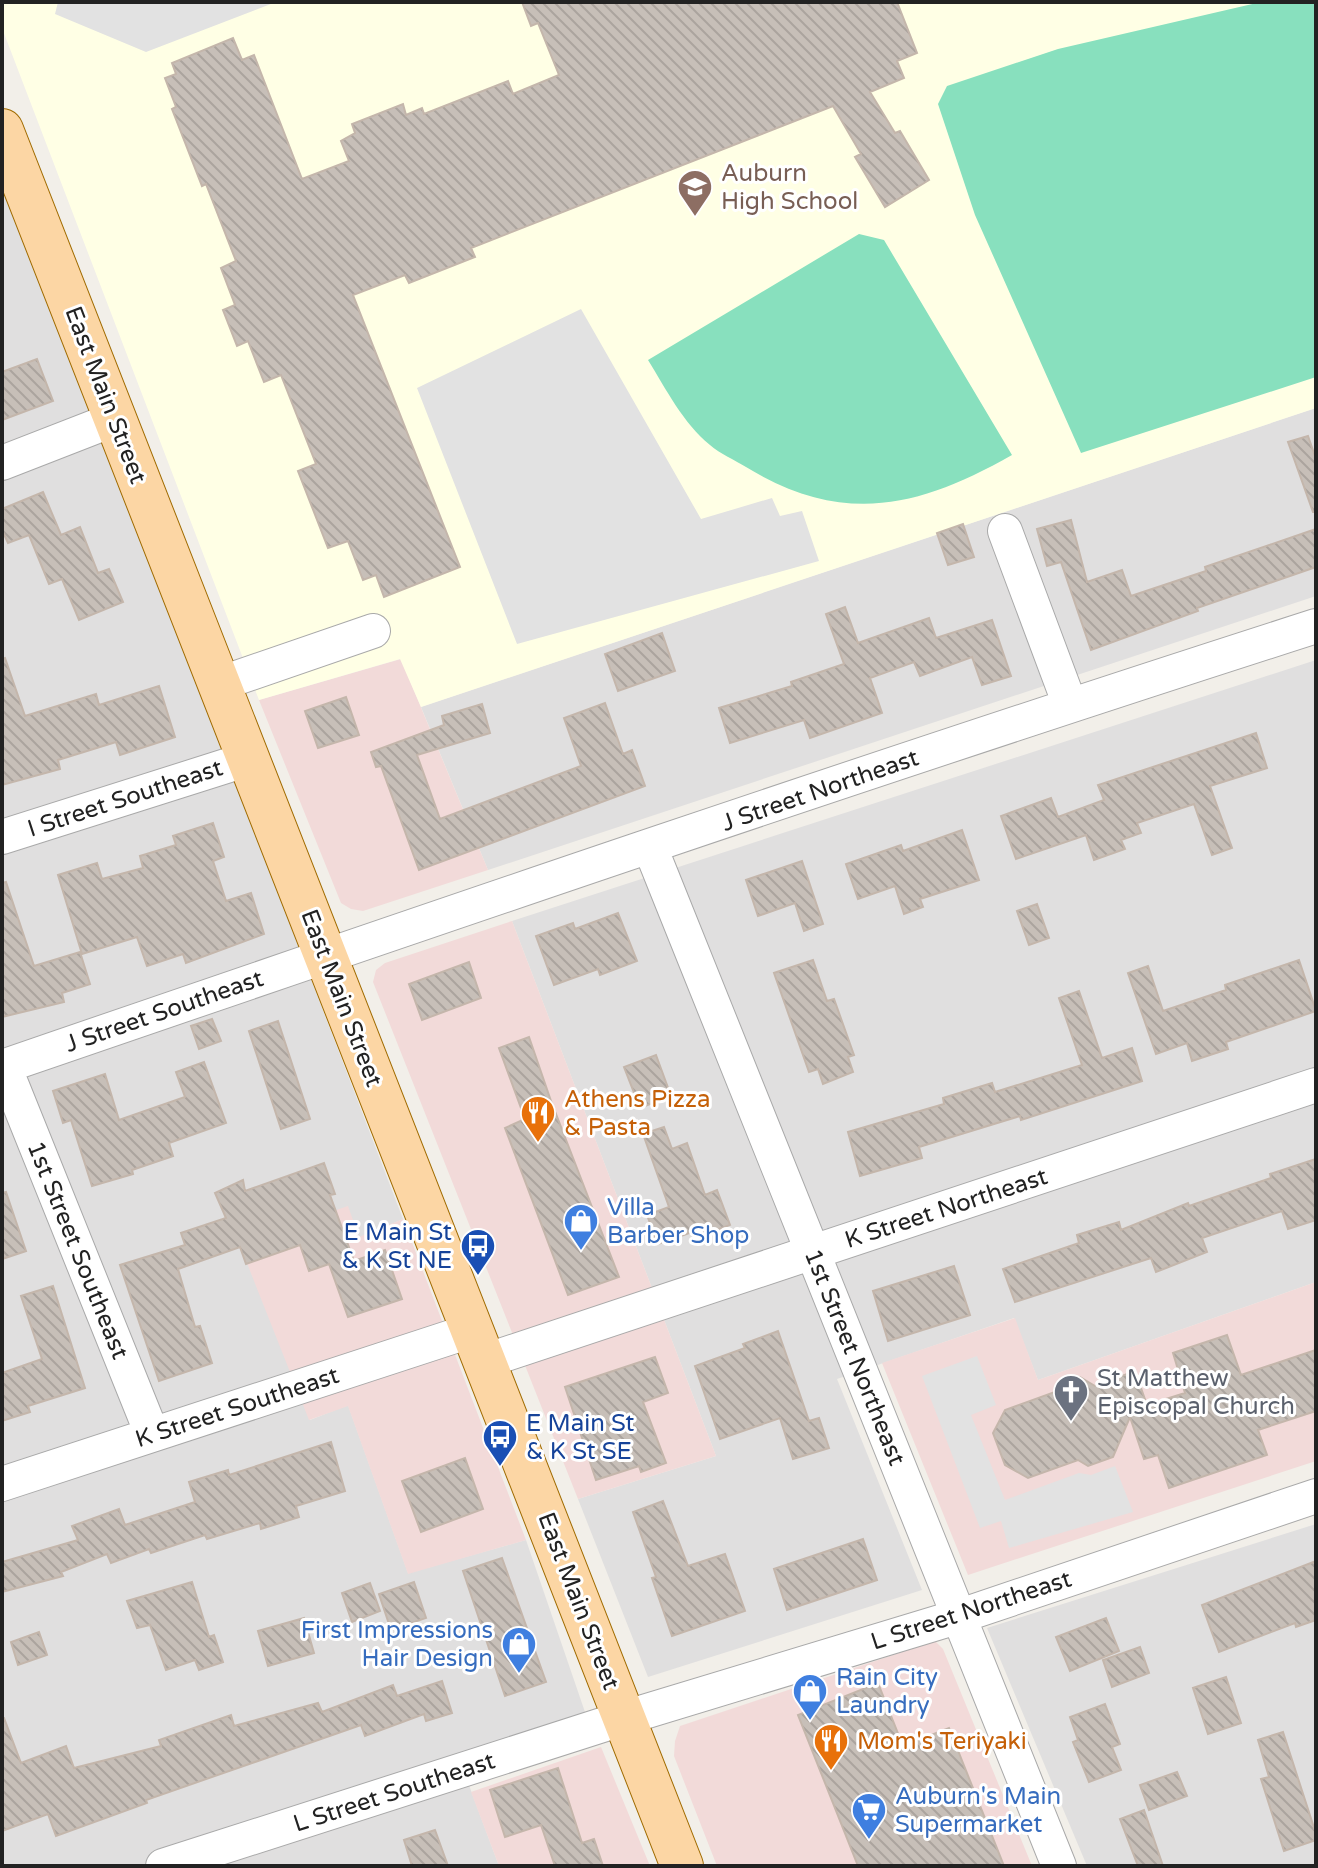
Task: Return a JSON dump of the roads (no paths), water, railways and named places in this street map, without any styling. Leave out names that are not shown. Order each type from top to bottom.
[{"type":"main road","name":"East Main Street","points":[[2,130],[682,1866]]},
{"type":"street","points":[[2,463],[115,419]]},
{"type":"street","points":[[1005,531],[1070,705]]},
{"type":"street","name":"J Street Northeast","points":[[325,955],[1070,705],[1316,626]]},
{"type":"street","points":[[219,684],[373,631]]},
{"type":"street","name":"I Street Southeast","points":[[2,837],[248,759]]},
{"type":"street","name":"1st Street Northeast","points":[[650,847],[1059,1866]]},
{"type":"street","name":"J Street Southeast","points":[[3,1066],[325,955]]},
{"type":"street","name":"1st Street Southeast","points":[[3,1066],[152,1434]]},
{"type":"street","name":"K Street Northeast","points":[[479,1346],[813,1252],[1316,1085]]},
{"type":"street","name":"K Street Southeast","points":[[2,1484],[152,1434],[479,1346]]},
{"type":"street","name":"L Street Northeast","points":[[624,1718],[960,1616],[1316,1496]]},
{"type":"street","name":"L Street Southeast","points":[[163,1866],[624,1718]]},
{"type":"place","name":"Auburn High School","points":[[695,218]]},
{"type":"place","name":"Athens Pizza & Pasta","points":[[538,1144]]},
{"type":"place","name":"Villa Barber Shop","points":[[581,1252]]},
{"type":"place","name":"E Main St & K St NE","points":[[478,1277]]},
{"type":"place","name":"St Matthew Episcopal Church","points":[[1071,1423]]},
{"type":"place","name":"E Main St & K St SE","points":[[500,1468]]},
{"type":"place","name":"First Impressions Hair Design","points":[[519,1675]]},
{"type":"place","name":"Rain City Laundry","points":[[810,1722]]},
{"type":"place","name":"Mom's Teriyaki","points":[[831,1772]]},
{"type":"place","name":"Auburn's Main Supermarket","points":[[869,1841]]}]
